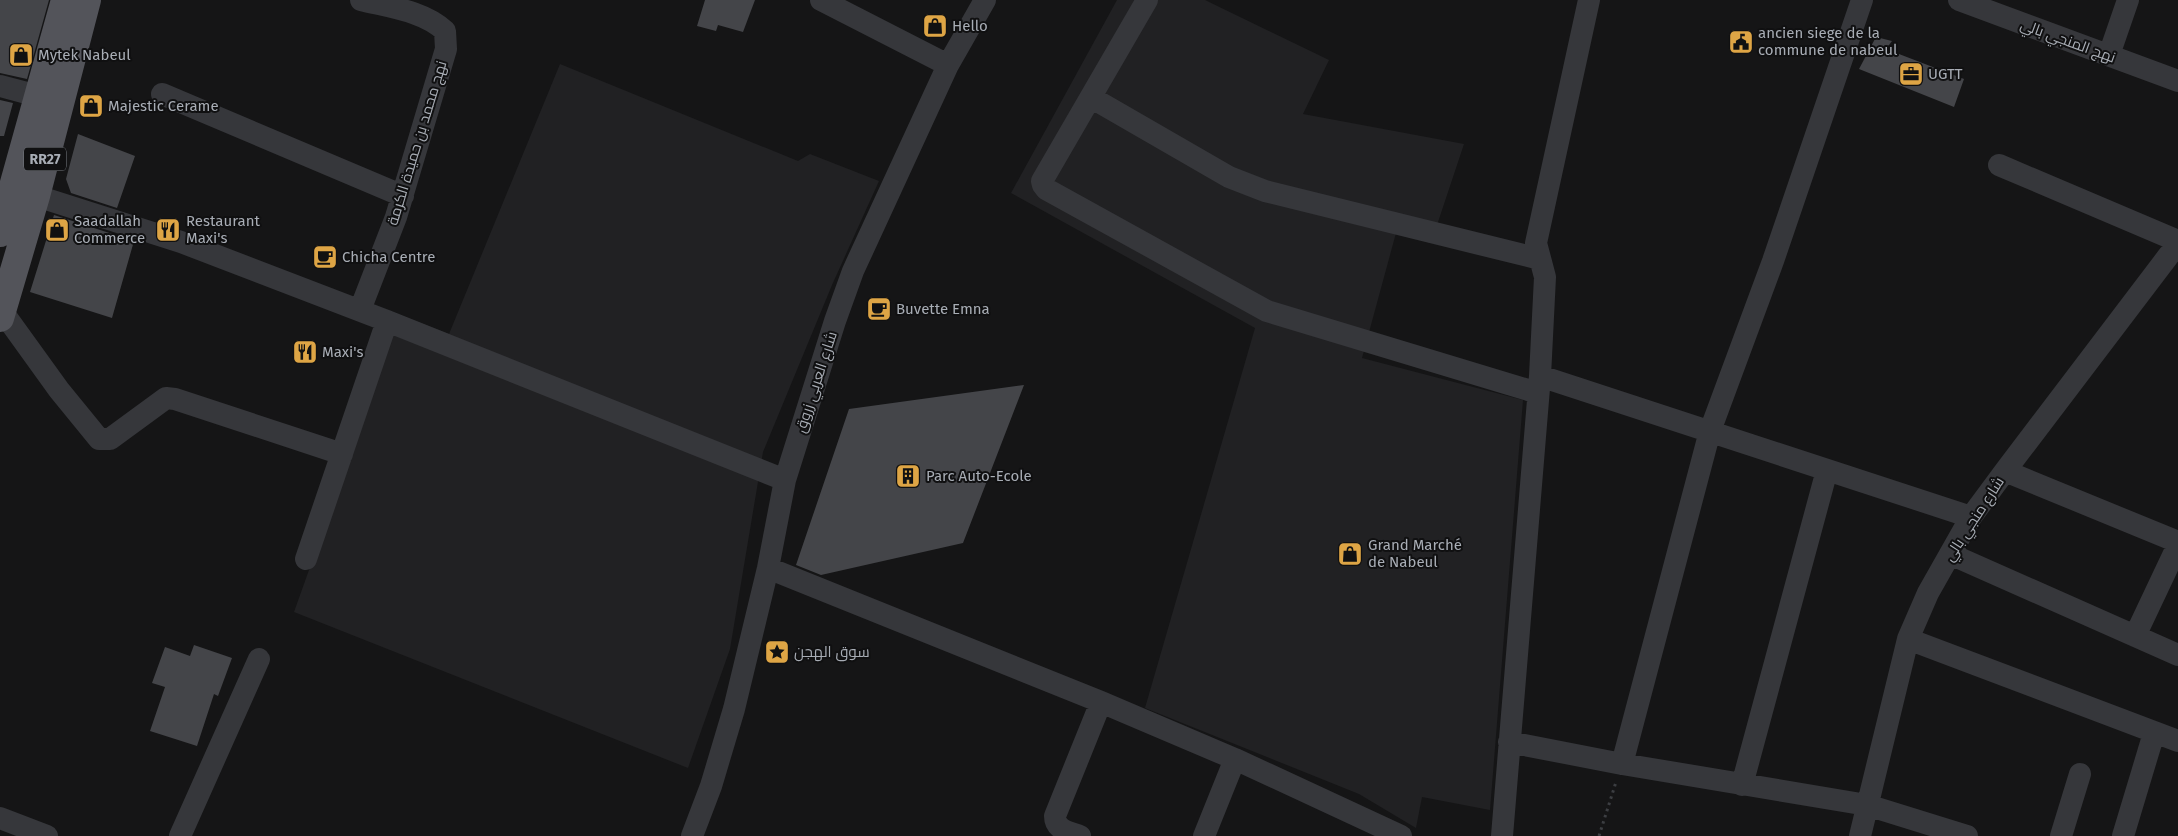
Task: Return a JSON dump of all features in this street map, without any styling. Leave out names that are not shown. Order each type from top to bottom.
[{"type":"main road","name":"RR27","points":[[1,315],[16,190],[38,96],[65,0]]},
{"type":"main road","name":"RR27","points":[[0,233],[87,0]]},
{"type":"street","name":"نهج محمد بن حميدة الكرمة","points":[[360,310],[403,196],[446,49],[445,31],[411,6],[361,0]]},
{"type":"street","name":"شارع العربي زروق","points":[[695,829],[711,786],[734,709],[768,568],[784,480],[809,399],[853,271],[948,65],[985,0]]},
{"type":"street","points":[[1147,0],[1092,98],[1042,181],[1042,186],[1046,189],[1267,311],[1710,431],[1971,517]]},
{"type":"street","points":[[1502,836],[1539,384],[1545,278],[1536,243],[1589,0]]},
{"type":"street","points":[[1622,764],[1710,431],[1773,261],[1862,0]]},
{"type":"street","name":"نهج المنجي بالي","points":[[1961,0],[2178,82]]},
{"type":"street","points":[[2109,55],[2128,0]]},
{"type":"street","points":[[834,3],[948,65]]},
{"type":"street","points":[[0,86],[38,96]]},
{"type":"street","points":[[162,94],[403,196]]},
{"type":"street","points":[[1092,98],[1229,177],[1265,191],[1540,259]]},
{"type":"street","points":[[1999,165],[2178,241]]},
{"type":"street","points":[[16,190],[181,242],[360,310],[784,480]]},
{"type":"street","name":"شارع منجي بالي","points":[[1860,836],[1908,639],[1928,592],[1971,517],[2004,470],[2169,255],[2178,247]]},
{"type":"street","points":[[1,315],[99,439],[110,439],[166,398],[342,454]]},
{"type":"street","points":[[306,559],[387,321]]},
{"type":"street","points":[[1742,785],[1827,470]]},
{"type":"street","points":[[2004,470],[2178,543],[2135,636]]},
{"type":"street","points":[[1950,554],[2178,655]]},
{"type":"street","points":[[768,568],[1101,702],[1234,759],[1401,836]]},
{"type":"street","points":[[1908,639],[2178,741]]},
{"type":"street","points":[[180,836],[259,659]]},
{"type":"street","points":[[1080,836],[1060,828],[1055,821],[1055,816],[1101,702]]},
{"type":"street","points":[[2123,836],[2154,733]]},
{"type":"street","points":[[1510,742],[1622,764],[1867,805],[1966,836]]},
{"type":"street","points":[[1204,836],[1234,759]]},
{"type":"street","points":[[2061,836],[2080,774]]},
{"type":"street","points":[[0,818],[47,836]]},
{"type":"path","points":[[1599,836],[1622,764]]},
{"type":"shaded area","name":"Grand Marché de Nabeul","points":[[1117,0],[1205,0],[1329,60],[1303,114],[1464,144],[1431,243],[1396,233],[1362,358],[1523,400],[1490,810],[1422,797],[1416,828],[1359,794],[1145,708],[1255,328],[1011,193]]},
{"type":"shaded area","points":[[560,64],[798,161],[810,154],[879,181],[832,285],[763,452],[730,649],[688,768],[294,612],[400,315],[449,334]]},
{"type":"building","points":[[0,0],[49,0],[27,79],[0,73]]},
{"type":"building","points":[[705,0],[755,0],[743,32],[718,25],[716,31],[697,26]]},
{"type":"building","name":"UGTT","points":[[1876,37],[1892,41],[1886,49],[1964,79],[1954,107],[1859,69]]},
{"type":"building","points":[[0,100],[13,103],[4,136],[0,136]]},
{"type":"building","points":[[78,134],[135,156],[117,208],[71,193],[66,179]]},
{"type":"building","points":[[54,215],[134,241],[112,318],[30,292]]},
{"type":"building","name":"Parc Auto-Ecole","points":[[1024,385],[963,543],[821,575],[796,565],[849,409]]},
{"type":"building","points":[[194,645],[232,658],[218,696],[214,694],[197,746],[150,731],[165,687],[152,683],[165,647],[190,656]]},
{"type":"place","name":"Hello","points":[[935,26]]},
{"type":"place","name":"ancien siege de la commune de nabeul","points":[[1741,42]]},
{"type":"place","name":"Mytek Nabeul","points":[[21,55]]},
{"type":"place","name":"UGTT","points":[[1911,74]]},
{"type":"place","name":"Majestic Cerame","points":[[91,106]]},
{"type":"place","name":"Saadallah Commerce","points":[[57,230]]},
{"type":"place","name":"Restaurant Maxi's","points":[[168,230]]},
{"type":"place","name":"Chicha Centre","points":[[325,257]]},
{"type":"place","name":"Buvette Emna","points":[[879,309]]},
{"type":"place","name":"Maxi's","points":[[305,352]]},
{"type":"place","name":"Parc Auto-Ecole","points":[[908,476]]},
{"type":"place","name":"Grand Marché de Nabeul","points":[[1350,554]]},
{"type":"place","name":"سوق الهجن","points":[[777,652]]}]
